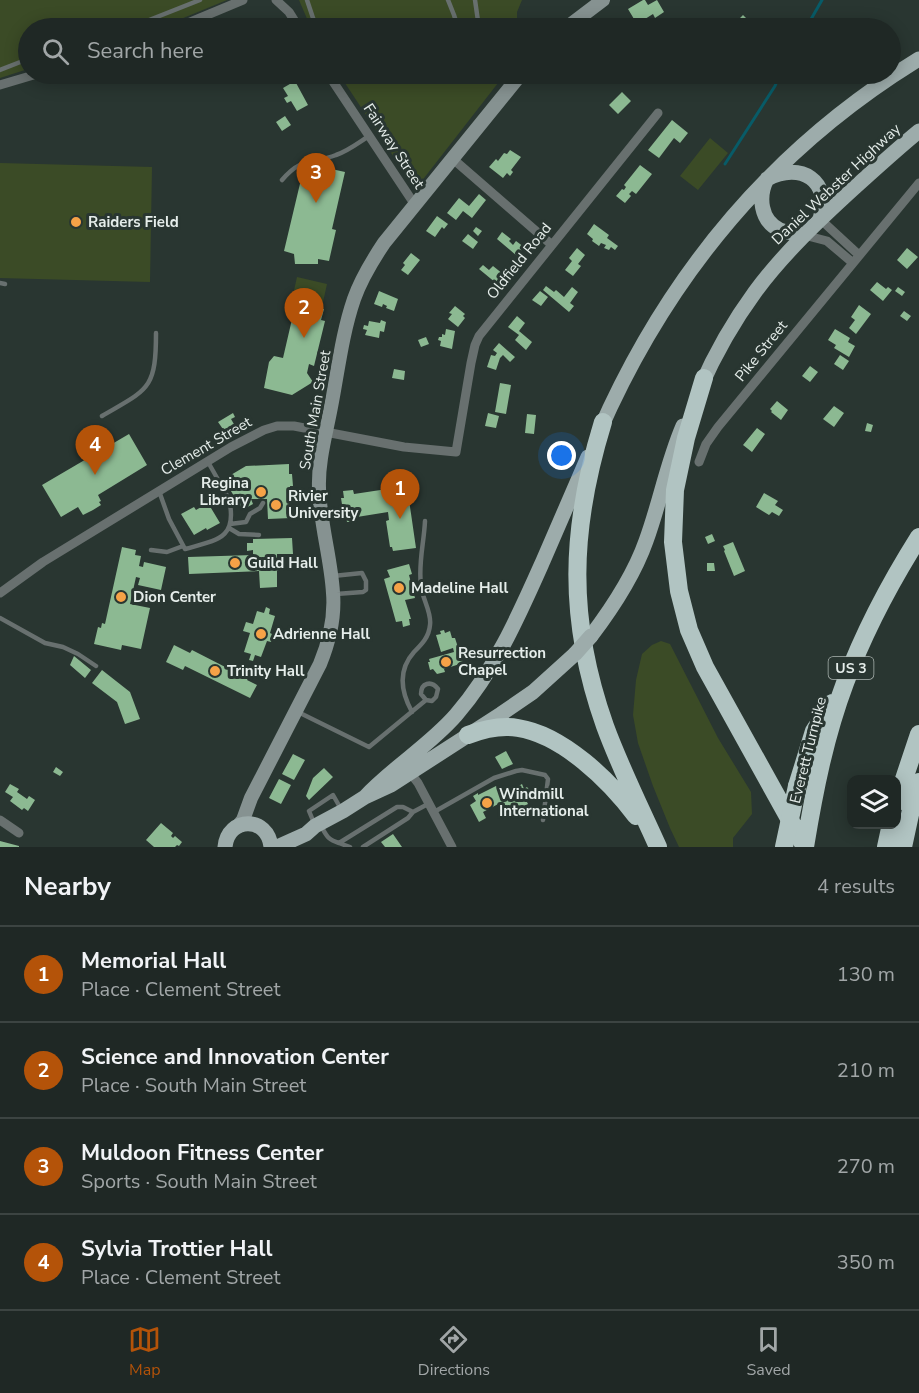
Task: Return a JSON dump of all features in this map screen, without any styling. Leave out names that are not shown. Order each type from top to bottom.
[{"type":"highway","points":[[704,378],[686,438],[675,490],[673,542],[679,591],[689,630],[705,667],[805,847]]},
{"type":"highway","points":[[603,422],[581,512],[577,567],[580,622],[586,658],[604,724],[657,847]]},
{"type":"highway","name":"Everett Turnpike","points":[[805,847],[821,763],[845,684],[863,640],[887,592],[919,537]]},
{"type":"highway","points":[[784,847],[797,786],[814,731],[845,684]]},
{"type":"highway","points":[[468,735],[492,728],[515,727],[554,741],[583,761],[609,784],[629,807],[657,847]]},
{"type":"highway","points":[[901,790],[919,734]]},
{"type":"highway","points":[[903,847],[919,782]]},
{"type":"highway","points":[[885,847],[890,829]]},
{"type":"main road","points":[[901,70],[919,59]]},
{"type":"main road","points":[[277,847],[306,834],[317,825],[384,788],[407,768],[456,715],[496,658],[530,590],[603,422],[639,350],[681,282],[719,231],[767,178],[808,140],[880,84]]},
{"type":"main road","name":"Daniel Webster Highway","points":[[407,768],[468,735],[526,697],[575,654],[591,636],[615,602],[639,560],[675,445],[719,348],[744,307],[774,268],[804,235],[919,131]]},
{"type":"main road","points":[[804,235],[778,228],[766,218],[761,200],[767,178],[792,172],[809,177],[816,183],[822,195],[823,209],[820,219]]},
{"type":"main road","points":[[225,847],[229,833],[238,826],[252,824],[270,834],[280,834],[304,826],[317,825]]},
{"type":"main road","points":[[263,830],[271,847]]},
{"type":"street","points":[[200,18],[243,0]]},
{"type":"street","points":[[276,0],[283,5],[292,18]]},
{"type":"street","points":[[579,18],[603,0]]},
{"type":"street","points":[[0,85],[18,80]]},
{"type":"street","name":"Fairway Street","points":[[335,84],[414,205]]},
{"type":"street","name":"South Main Street","points":[[238,826],[320,664],[327,645],[333,594],[319,489],[320,468],[350,313],[357,292],[372,260],[513,84]]},
{"type":"street","name":"Oldfield Road","points":[[456,452],[475,345],[488,324],[658,113]]},
{"type":"street","points":[[453,159],[552,244]]},
{"type":"street","name":"Pike Street","points":[[699,462],[706,444],[718,427],[919,183]]},
{"type":"street","points":[[820,219],[856,259]]},
{"type":"street","points":[[804,235],[827,241],[856,259]]},
{"type":"street","name":"Clement Street","points":[[0,593],[34,568],[159,491],[254,435],[271,428],[294,426],[404,447],[456,452]]},
{"type":"street","points":[[407,768],[452,847]]},
{"type":"street","points":[[255,791],[254,812],[263,830]]},
{"type":"street","points":[[0,820],[19,833]]},
{"type":"lane","points":[[154,18],[200,0]]},
{"type":"lane","points":[[307,0],[313,18]]},
{"type":"lane","points":[[448,0],[455,18]]},
{"type":"lane","points":[[475,0],[478,18]]},
{"type":"lane","points":[[0,70],[18,63]]},
{"type":"lane","points":[[282,180],[299,165],[307,161],[333,157],[369,136]]},
{"type":"lane","points":[[102,416],[138,396],[145,388],[154,370],[156,333]]},
{"type":"lane","points":[[159,491],[169,519],[185,549],[217,540],[230,526],[229,499],[208,462]]},
{"type":"lane","points":[[230,526],[246,522],[250,514],[260,508],[263,503]]},
{"type":"lane","points":[[412,712],[403,691],[404,675],[413,653],[425,641],[430,626],[419,572],[425,521]]},
{"type":"lane","points":[[230,526],[239,534],[259,535]]},
{"type":"lane","points":[[151,550],[167,552],[183,546]]},
{"type":"lane","points":[[332,576],[362,573],[366,581],[366,590],[363,592],[333,594]]},
{"type":"lane","points":[[0,618],[45,644],[63,647],[96,666]]},
{"type":"lane","points":[[296,711],[369,747],[426,700]]},
{"type":"lane","points":[[363,847],[413,813],[494,778],[522,770],[545,775],[548,779],[543,820]]},
{"type":"lane","points":[[339,843],[397,807],[403,807],[413,813]]},
{"type":"lane","points":[[317,825],[327,838],[350,847]]},
{"type":"green space","points":[[0,0],[227,0],[183,18],[18,18],[18,72],[0,78]]},
{"type":"green space","points":[[299,0],[522,0],[517,18],[307,18]]},
{"type":"green space","points":[[346,84],[497,84],[421,182],[412,182]]},
{"type":"green space","points":[[710,138],[728,153],[698,190],[680,176]]},
{"type":"green space","name":"Raiders Field","points":[[0,163],[152,167],[150,282],[0,278]]},
{"type":"green space","points":[[297,277],[327,284],[323,302],[293,295]]},
{"type":"green space","points":[[661,641],[670,644],[718,738],[751,792],[752,814],[733,838],[733,847],[679,847],[653,786],[638,743],[633,715],[636,680],[642,654]]},
{"type":"building","points":[[643,0],[648,5],[657,0],[664,12],[655,18],[653,14],[647,18],[633,18],[628,9]]},
{"type":"building","points":[[290,84],[297,84],[308,105],[297,111],[291,101],[287,103],[284,98],[288,96],[283,88]]},
{"type":"building","points":[[622,92],[631,101],[618,114],[609,105]]},
{"type":"building","points":[[285,116],[291,125],[282,131],[276,122]]},
{"type":"building","points":[[672,120],[688,133],[680,143],[674,138],[659,158],[648,150]]},
{"type":"building","points":[[510,150],[521,157],[511,170],[513,172],[510,176],[507,173],[503,178],[489,167],[496,159],[498,161],[504,153],[507,154]]},
{"type":"building","points":[[640,165],[652,174],[636,194],[632,191],[629,194],[631,196],[625,203],[616,196],[622,189],[624,190],[626,187],[624,185]]},
{"type":"building","points":[[327,168],[345,172],[332,229],[336,230],[329,261],[318,259],[318,264],[295,264],[294,254],[284,251],[303,171],[325,176]]},
{"type":"building","points":[[479,194],[486,200],[472,218],[463,211],[456,220],[447,213],[459,198],[469,206]]},
{"type":"building","points":[[437,216],[448,224],[444,229],[442,227],[435,237],[426,231]]},
{"type":"building","points":[[594,224],[609,235],[607,238],[618,246],[615,250],[611,247],[609,250],[604,248],[606,245],[601,243],[599,246],[592,241],[593,239],[587,234]]},
{"type":"building","points":[[476,227],[482,231],[478,236],[473,231]]},
{"type":"building","points":[[502,232],[511,239],[509,241],[513,245],[516,241],[524,247],[517,256],[497,239]]},
{"type":"building","points":[[468,234],[478,242],[473,249],[462,241]]},
{"type":"building","points":[[577,248],[585,255],[578,264],[581,266],[573,276],[565,270],[572,261],[569,258]]},
{"type":"building","points":[[907,248],[918,257],[907,269],[897,260]]},
{"type":"building","points":[[411,253],[420,260],[408,275],[401,270],[405,265],[403,263]]},
{"type":"building","points":[[483,265],[489,270],[493,266],[503,274],[496,283],[479,269]]},
{"type":"building","points":[[877,282],[886,289],[888,287],[892,290],[883,301],[870,290]]},
{"type":"building","points":[[546,286],[554,292],[556,290],[564,297],[572,287],[578,292],[570,303],[574,306],[569,312],[543,290]]},
{"type":"building","points":[[898,287],[905,292],[902,296],[895,291]]},
{"type":"building","points":[[379,291],[398,299],[394,311],[383,304],[382,307],[374,304]]},
{"type":"building","points":[[540,291],[548,297],[541,306],[532,300]]},
{"type":"building","points":[[296,302],[324,309],[321,320],[325,321],[314,366],[309,364],[307,373],[313,382],[292,395],[264,388],[269,362],[274,356],[283,358]]},
{"type":"building","points":[[859,305],[871,314],[856,334],[849,328],[855,320],[851,317]]},
{"type":"building","points":[[455,306],[465,314],[463,316],[465,318],[458,327],[448,319],[452,314],[449,313]]},
{"type":"building","points":[[904,311],[911,316],[907,321],[900,316]]},
{"type":"building","points":[[517,316],[525,323],[519,331],[532,342],[526,350],[515,340],[519,335],[508,327]]},
{"type":"building","points":[[381,320],[386,322],[384,332],[380,331],[379,338],[365,335],[367,330],[363,329],[364,325],[368,326],[369,321],[380,323]]},
{"type":"building","points":[[446,329],[455,331],[452,349],[440,346],[441,341],[438,340],[442,334],[445,335]]},
{"type":"building","points":[[835,329],[850,338],[848,342],[855,346],[849,357],[834,348],[836,345],[828,340]]},
{"type":"building","points":[[426,337],[429,344],[421,347],[418,340]]},
{"type":"building","points":[[499,343],[515,357],[510,362],[503,355],[496,370],[487,367],[491,355],[495,356],[497,353],[493,350]]},
{"type":"building","points":[[840,355],[849,361],[843,370],[834,364]]},
{"type":"building","points":[[810,366],[818,372],[810,382],[802,376]]},
{"type":"building","points":[[394,369],[405,371],[404,380],[392,378]]},
{"type":"building","points":[[500,383],[511,385],[506,414],[495,412]]},
{"type":"building","points":[[777,401],[788,410],[781,420],[770,409]]},
{"type":"building","points":[[834,406],[844,413],[834,427],[823,419]]},
{"type":"building","points":[[233,413],[235,417],[231,419],[235,426],[225,432],[218,422]]},
{"type":"building","points":[[488,413],[499,416],[496,428],[485,426]]},
{"type":"building","points":[[527,414],[536,415],[534,434],[525,433]]},
{"type":"building","points":[[867,423],[873,425],[871,432],[865,431]]},
{"type":"building","points":[[757,428],[765,434],[752,452],[743,445]]},
{"type":"building","points":[[129,434],[147,465],[98,495],[101,505],[93,510],[83,515],[78,507],[61,517],[42,485]]},
{"type":"building","name":"Regina Library","points":[[289,464],[293,486],[290,486],[291,518],[268,519],[267,499],[251,499],[253,504],[242,510],[224,479],[246,466]]},
{"type":"building","points":[[407,486],[416,548],[393,551],[390,547],[386,521],[389,520],[388,512],[357,517],[357,521],[347,522],[346,516],[344,517],[341,498],[344,498],[343,491],[353,490],[354,494]]},
{"type":"building","points":[[764,493],[778,501],[775,505],[783,510],[779,516],[772,512],[769,515],[756,507]]},
{"type":"building","points":[[208,503],[220,523],[194,535],[181,514],[194,507],[196,510]]},
{"type":"building","points":[[712,534],[715,541],[708,544],[705,537]]},
{"type":"building","name":"Guild Hall","points":[[292,538],[293,554],[277,554],[277,560],[282,560],[282,565],[279,565],[277,571],[277,587],[260,588],[259,571],[189,574],[188,557],[253,555],[253,550],[247,551],[247,543],[253,543],[253,539]]},
{"type":"building","points":[[733,542],[745,571],[734,576],[723,546]]},
{"type":"building","name":"Dion Center","points":[[122,547],[136,550],[135,555],[141,556],[139,566],[143,567],[144,562],[166,567],[161,590],[138,585],[140,578],[136,577],[130,604],[150,608],[141,649],[122,645],[121,650],[94,644],[98,627],[101,628],[102,623],[105,624]]},
{"type":"building","points":[[707,563],[714,563],[715,571],[707,571]]},
{"type":"building","name":"Madeline Hall","points":[[409,564],[412,574],[409,575],[415,598],[405,600],[411,619],[409,619],[410,625],[403,627],[402,621],[396,622],[384,579],[390,577],[387,570]]},
{"type":"building","name":"Adrienne Hall","points":[[266,607],[270,609],[269,614],[275,616],[270,633],[274,635],[271,642],[267,641],[261,657],[255,655],[253,661],[249,660],[251,654],[244,652],[250,633],[243,631],[246,622],[253,624],[257,611],[264,613]]},
{"type":"building","name":"Resurrection Chapel","points":[[444,630],[445,633],[450,631],[452,638],[455,638],[463,663],[444,669],[445,672],[437,674],[433,669],[430,670],[429,659],[454,652],[453,648],[441,652],[436,635],[441,634],[440,631]]},
{"type":"building","name":"Trinity Hall","points":[[174,645],[190,653],[192,650],[235,672],[236,668],[244,672],[242,675],[248,678],[247,680],[257,685],[250,698],[185,666],[183,670],[166,662]]},
{"type":"building","points":[[74,656],[91,670],[85,678],[70,665]]},
{"type":"building","points":[[102,670],[130,692],[140,719],[125,724],[117,702],[92,683]]},
{"type":"building","points":[[506,751],[513,764],[502,769],[495,757]]},
{"type":"building","points":[[293,754],[305,760],[294,780],[282,774]]},
{"type":"building","points":[[56,767],[63,772],[60,776],[53,772]]},
{"type":"building","points":[[324,768],[333,777],[309,800],[306,796],[313,778]]},
{"type":"building","points":[[279,779],[291,785],[281,804],[269,798]]},
{"type":"building","points":[[10,784],[19,789],[17,792],[27,799],[29,796],[35,800],[28,811],[24,808],[22,810],[10,801],[13,797],[5,792]]},
{"type":"building","name":"Windmill International","points":[[522,784],[524,789],[527,787],[530,791],[527,793],[529,796],[525,798],[528,804],[524,806],[527,811],[519,815],[513,805],[506,808],[502,802],[483,812],[486,818],[479,822],[470,805],[476,801],[473,796],[496,786],[499,792],[506,789],[508,792]]},
{"type":"building","points":[[161,823],[173,833],[171,836],[173,838],[175,836],[182,842],[179,846],[154,847],[146,840]]},
{"type":"building","points":[[393,834],[402,847],[385,847],[381,842]]},
{"type":"building","points":[[0,841],[19,846],[19,847],[0,847]]},
{"type":"waterway","points":[[812,18],[822,0]]},
{"type":"waterway","points":[[725,164],[776,84]]},
{"type":"place","name":"Muldoon Fitness Center","points":[[316,203]]},
{"type":"place","name":"Raiders Field","points":[[76,222]]},
{"type":"place","name":"Science and Innovation Center","points":[[304,338]]},
{"type":"place","name":"Sylvia Trottier Hall","points":[[95,475]]},
{"type":"place","name":"Regina Library","points":[[261,492]]},
{"type":"place","name":"Rivier University","points":[[276,505]]},
{"type":"place","name":"Memorial Hall","points":[[400,519]]},
{"type":"place","name":"Guild Hall","points":[[235,563]]},
{"type":"place","name":"Madeline Hall","points":[[399,588]]},
{"type":"place","name":"Dion Center","points":[[121,597]]},
{"type":"place","name":"Adrienne Hall","points":[[261,634]]},
{"type":"place","name":"Resurrection Chapel","points":[[446,662]]},
{"type":"place","name":"Trinity Hall","points":[[215,671]]},
{"type":"place","name":"Windmill International","points":[[487,803]]}]
